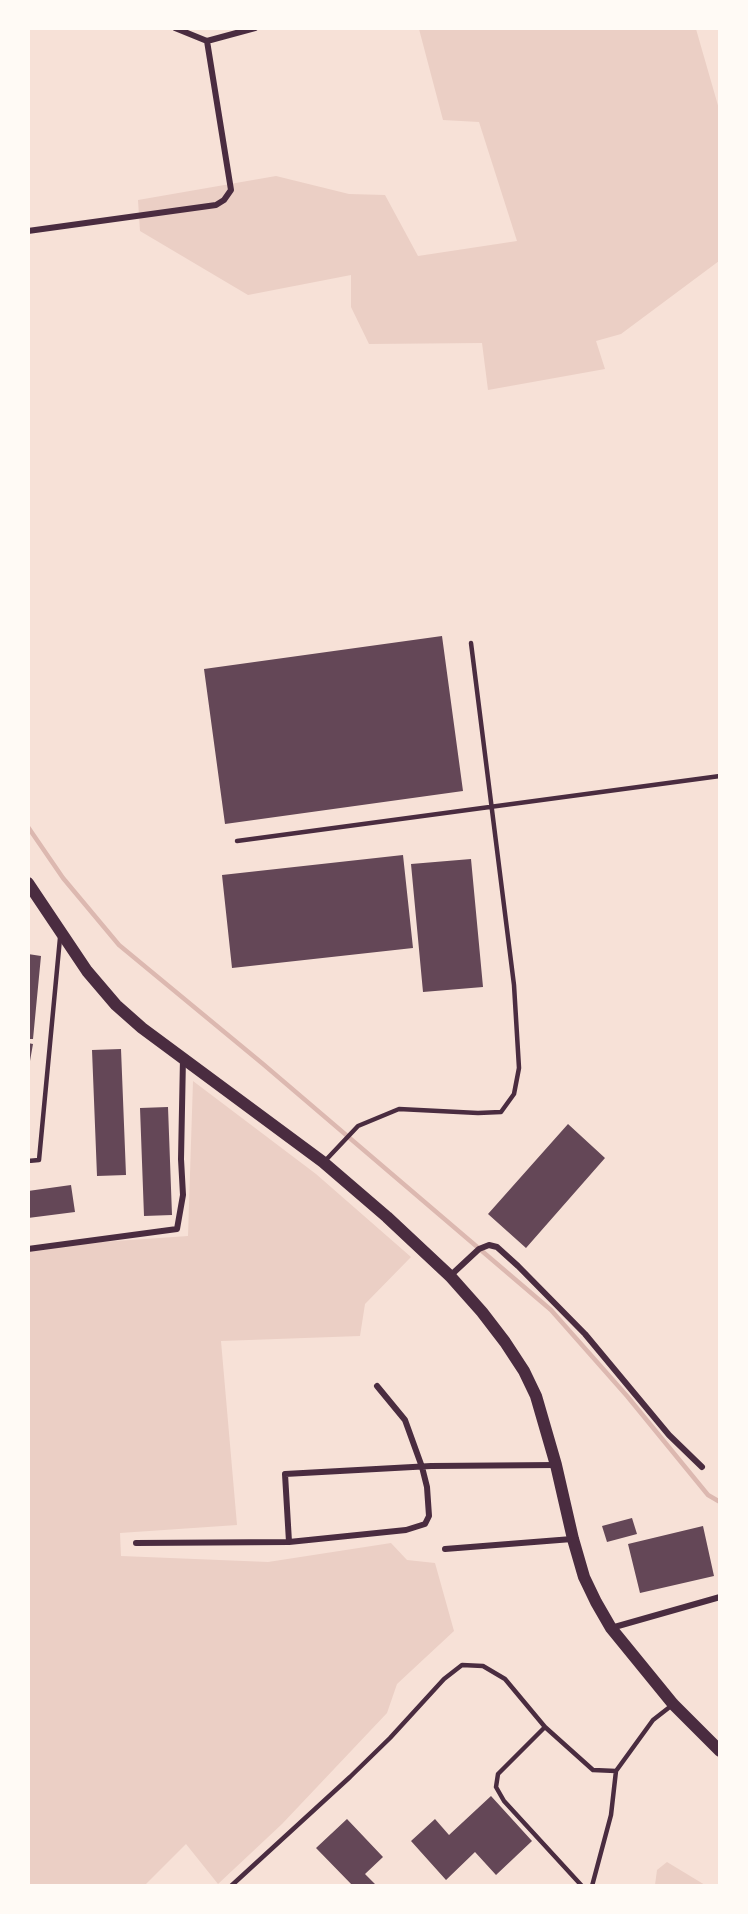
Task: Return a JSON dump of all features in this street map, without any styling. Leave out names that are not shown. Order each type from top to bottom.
[{"type":"main road","points":[[28,883],[87,971],[116,1005],[142,1028],[323,1162],[387,1217],[450,1276],[506,1342],[524,1371],[543,1417],[584,1577],[611,1628],[673,1704],[720,1751]]},
{"type":"street","points":[[175,28],[207,41],[255,28]]},
{"type":"street","points":[[28,231],[216,205],[224,200],[231,190],[207,41]]},
{"type":"street","points":[[28,1249],[177,1229],[183,1194],[181,1148],[183,1058]]},
{"type":"street","points":[[450,1276],[479,1249],[486,1246],[497,1247],[576,1325],[669,1435],[702,1467]]},
{"type":"street","points":[[135,1543],[289,1542],[406,1530],[425,1524],[429,1516],[427,1487],[422,1467],[405,1420],[377,1386]]},
{"type":"street","points":[[289,1542],[285,1474],[422,1467],[556,1465]]},
{"type":"street","points":[[445,1549],[573,1539]]},
{"type":"street","points":[[611,1628],[720,1597]]},
{"type":"lane","points":[[323,1162],[352,1131],[366,1122],[399,1108],[477,1113],[501,1112],[514,1094],[519,1068],[514,985],[471,643]]},
{"type":"lane","points":[[237,842],[720,776]]},
{"type":"lane","points":[[28,1161],[39,1160],[61,933]]},
{"type":"lane","points":[[231,1886],[350,1777],[444,1680],[462,1665],[483,1666],[505,1679],[545,1727],[593,1770],[616,1771]]},
{"type":"lane","points":[[592,1886],[611,1815],[616,1771],[653,1720],[673,1704]]},
{"type":"lane","points":[[545,1727],[498,1774],[496,1787],[504,1801],[582,1886]]},
{"type":"shaded area","points":[[419,29],[696,29],[719,109],[719,261],[621,334],[596,341],[605,369],[488,390],[482,343],[369,344],[351,307],[351,275],[248,295],[140,231],[138,200],[276,176],[349,194],[385,195],[418,256],[517,241],[479,122],[443,120]]},
{"type":"shaded area","points":[[193,1081],[316,1174],[411,1257],[365,1304],[360,1336],[221,1341],[237,1525],[120,1533],[121,1556],[268,1562],[391,1543],[407,1560],[435,1563],[454,1631],[397,1684],[387,1713],[282,1824],[218,1884],[186,1844],[145,1885],[29,1886],[29,1247],[188,1236]]},
{"type":"shaded area","points":[[667,1862],[705,1885],[655,1885],[657,1870]]},
{"type":"building","points":[[442,636],[463,791],[225,824],[204,669]]},
{"type":"building","points":[[403,855],[413,948],[232,968],[222,875]]},
{"type":"building","points":[[471,859],[483,987],[423,992],[411,864]]},
{"type":"building","points":[[28,954],[41,956],[33,1039],[28,1039]]},
{"type":"building","points":[[28,1043],[33,1044],[30,1061],[28,1061]]},
{"type":"building","points":[[121,1049],[126,1175],[97,1176],[92,1050]]},
{"type":"building","points":[[168,1107],[172,1215],[144,1216],[140,1108]]},
{"type":"building","points":[[568,1124],[605,1158],[526,1248],[488,1214]]},
{"type":"building","points":[[71,1185],[75,1212],[28,1218],[28,1191]]},
{"type":"building","points":[[632,1518],[637,1534],[607,1542],[602,1526]]},
{"type":"building","points":[[703,1526],[714,1576],[640,1593],[628,1544]]},
{"type":"building","points":[[491,1796],[532,1841],[496,1875],[475,1852],[446,1880],[411,1841],[435,1819],[449,1835]]},
{"type":"building","points":[[347,1819],[383,1857],[365,1874],[377,1886],[353,1886],[316,1848]]},
{"type":"waterway","points":[[28,827],[63,878],[119,945],[263,1064],[551,1310],[627,1396],[708,1495],[720,1502]]}]
